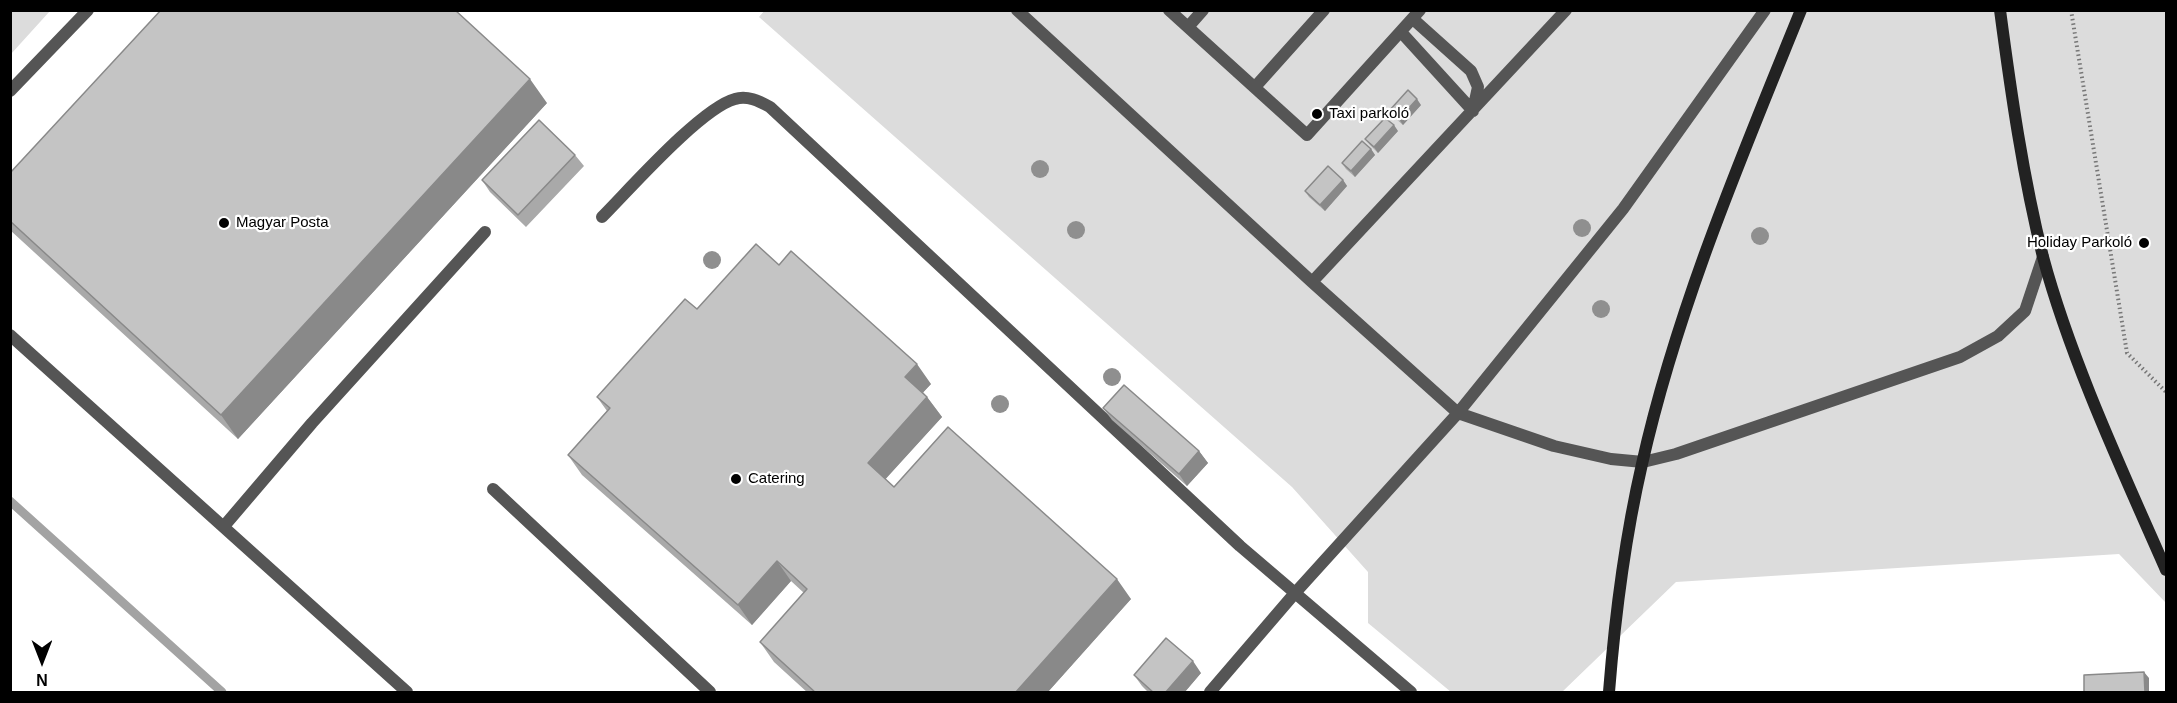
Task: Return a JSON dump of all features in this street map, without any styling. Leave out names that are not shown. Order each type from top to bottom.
[{"type":"street","points":[[1609,693],[1613,644],[1642,462],[1678,337],[1713,234],[1802,10]]},
{"type":"street","points":[[2000,10],[2025,166],[2043,257],[2068,337],[2166,570]]},
{"type":"lane","points":[[10,91],[88,10]]},
{"type":"lane","points":[[1017,10],[1311,282],[1458,413],[1554,446],[1611,459],[1642,462],[1676,454],[1960,357],[1998,336],[2025,311],[2043,257]]},
{"type":"lane","points":[[1169,10],[1307,135],[1416,15],[1471,71],[1478,87],[1473,111]]},
{"type":"lane","points":[[1188,27],[1203,10]]},
{"type":"lane","points":[[1255,87],[1324,10]]},
{"type":"lane","points":[[1311,282],[1566,10]]},
{"type":"lane","points":[[1210,693],[1295,593],[1458,413],[1623,209],[1765,10]]},
{"type":"lane","points":[[1401,32],[1473,111]]},
{"type":"lane","points":[[602,217],[680,138],[727,102],[738,98],[755,99],[770,107],[1240,546],[1411,693]]},
{"type":"lane","points":[[225,525],[312,423],[485,232]]},
{"type":"lane","points":[[10,335],[225,525],[407,693]]},
{"type":"lane","points":[[492,489],[710,692]]},
{"type":"path","points":[[2071,10],[2127,353],[2166,392]]},
{"type":"shaded area","points":[[765,10],[2166,11],[2166,603],[2119,554],[1676,582],[1562,692],[1451,692],[1368,623],[1368,572],[1292,487],[759,17]]},
{"type":"shaded area","points":[[10,11],[50,11],[11,54]]},
{"type":"building","name":"Magyar Posta","points":[[161,10],[455,10],[530,79],[221,415],[10,221],[10,173]]},
{"type":"building","points":[[1408,90],[1417,99],[1399,119],[1389,111]]},
{"type":"building","points":[[1385,118],[1394,125],[1374,147],[1365,139]]},
{"type":"building","points":[[539,120],[575,155],[518,215],[482,180]]},
{"type":"building","points":[[1362,141],[1371,149],[1351,171],[1342,163]]},
{"type":"building","points":[[1328,166],[1343,180],[1320,205],[1305,191]]},
{"type":"building","name":"Catering","points":[[756,244],[779,265],[791,251],[917,364],[905,377],[927,397],[868,463],[894,487],[948,427],[1117,579],[1015,693],[816,693],[760,642],[807,589],[777,561],[738,605],[568,455],[610,408],[597,397],[685,299],[697,309]]},
{"type":"building","points":[[1124,385],[1199,451],[1179,474],[1103,408]]},
{"type":"building","points":[[1166,638],[1193,661],[1165,693],[1154,693],[1134,675]]},
{"type":"building","points":[[2144,672],[2145,693],[2084,693],[2084,675]]},
{"type":"waterway","points":[[10,501],[222,692]]},
{"type":"place","name":"Taxi parkoló","points":[[1317,114]]},
{"type":"place","name":"Magyar Posta","points":[[224,223]]},
{"type":"place","name":"Holiday Parkoló","points":[[2144,243]]},
{"type":"place","name":"Catering","points":[[736,479]]}]
